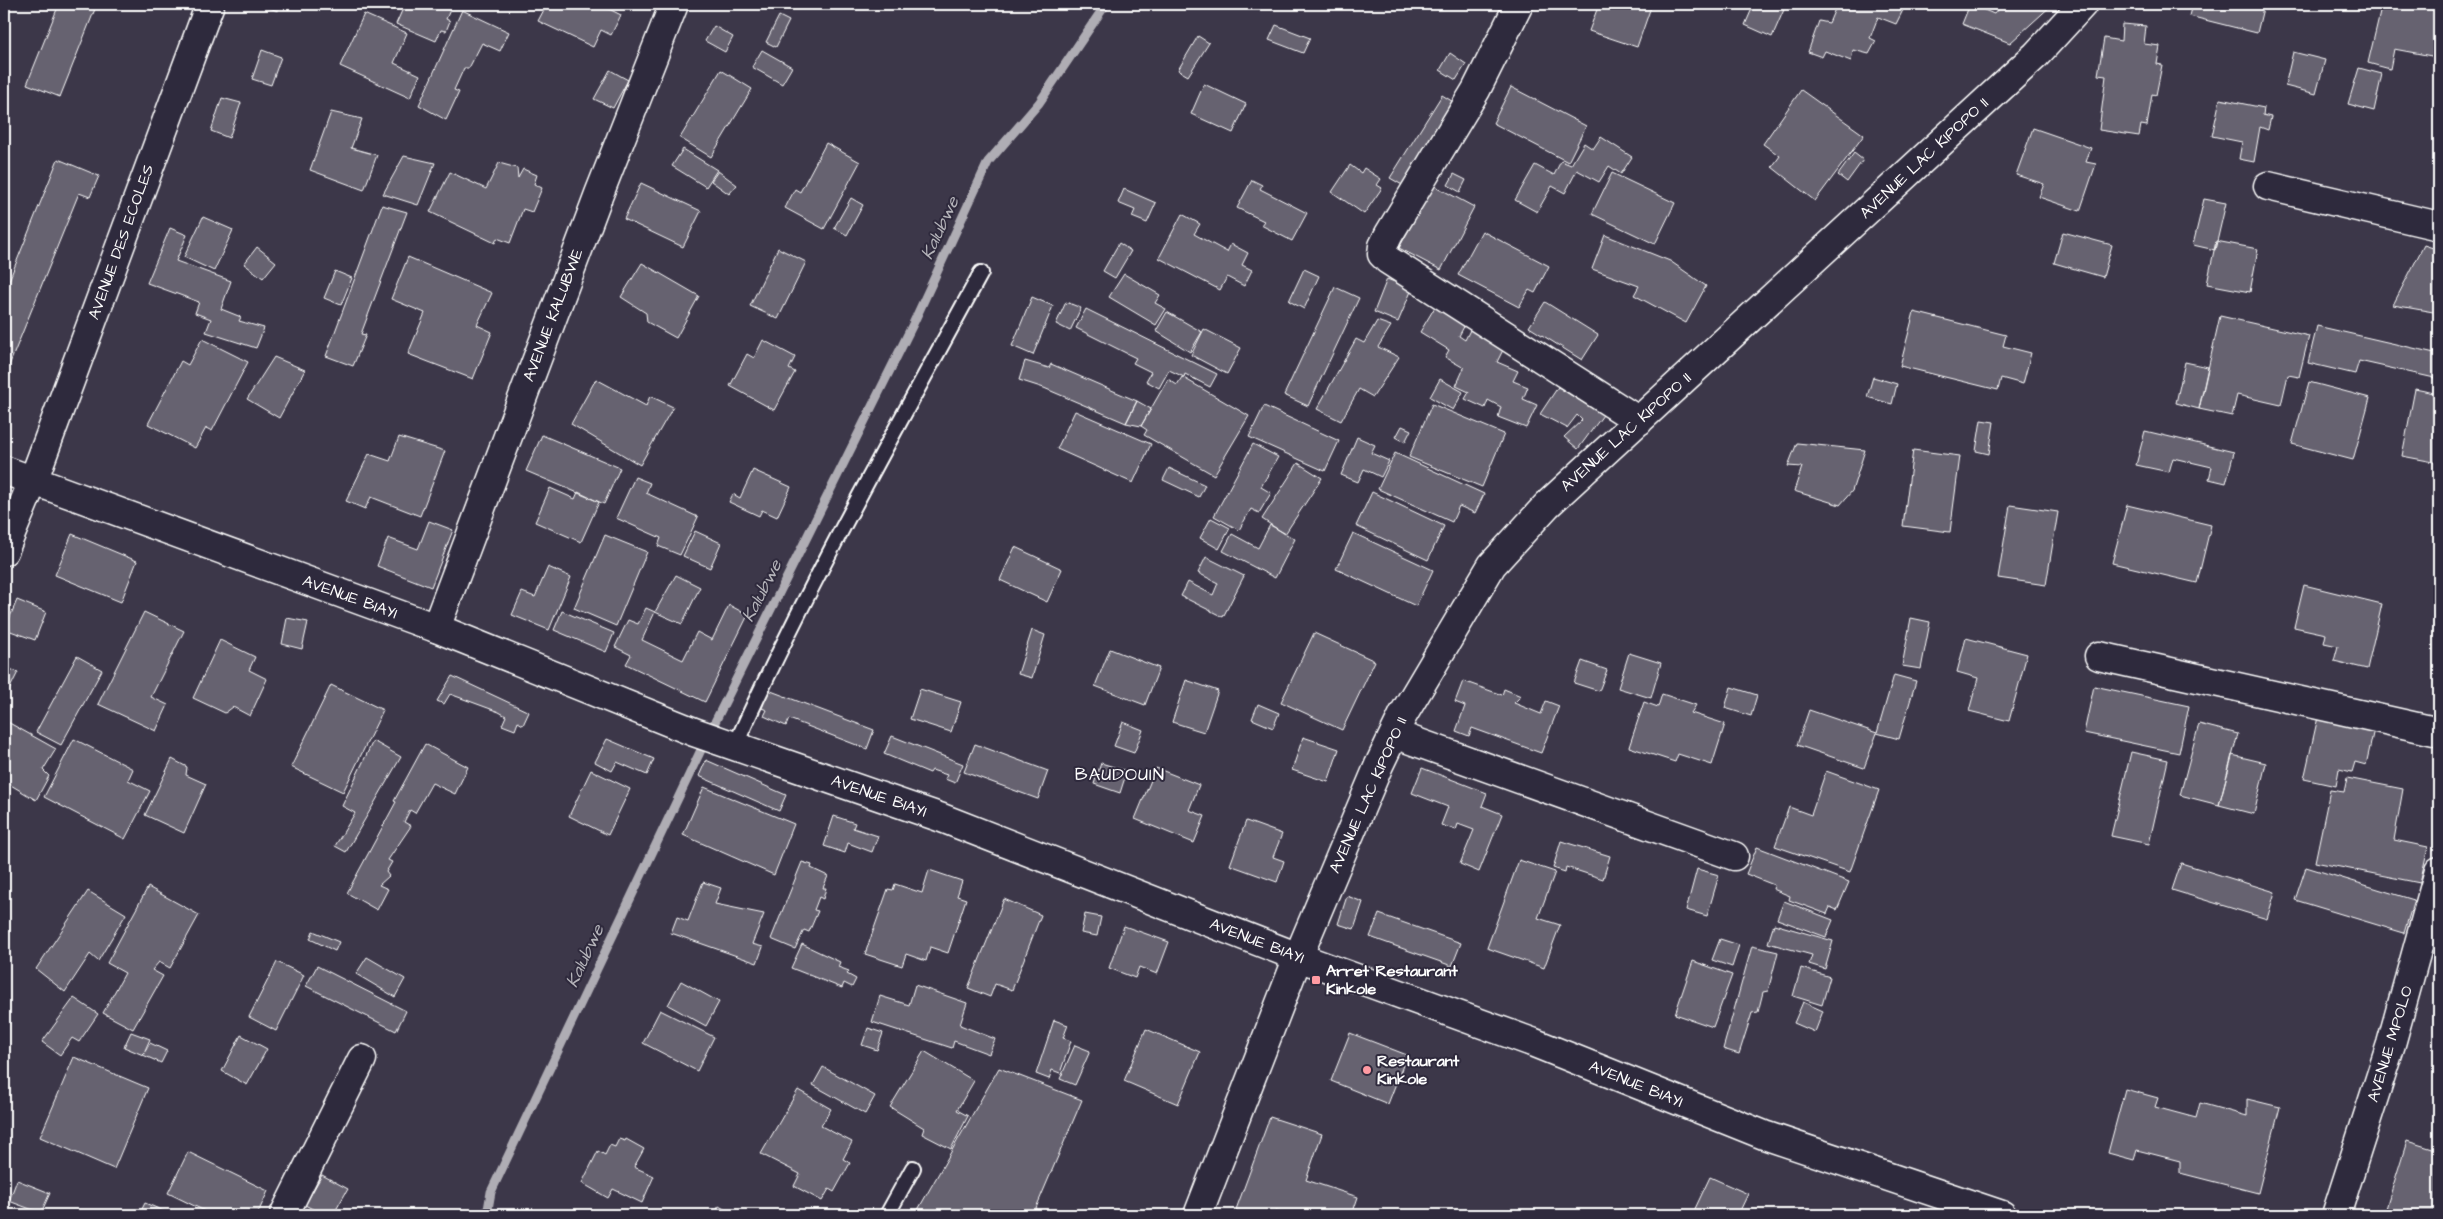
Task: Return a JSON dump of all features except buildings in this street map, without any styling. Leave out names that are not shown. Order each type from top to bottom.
[{"type":"street","name":"AVENUE DES ECOLES","points":[[4,551],[33,481],[210,4]]},
{"type":"street","name":"AVENUE KALUBWE","points":[[436,628],[599,194],[674,4]]},
{"type":"street","points":[[1519,4],[1476,90],[1389,234],[1383,246],[1382,254],[1388,260],[1639,422]]},
{"type":"street","name":"AVENUE LAC KIPOPO II","points":[[1198,1215],[1298,957],[1379,765],[1394,734],[1464,610],[1492,566],[1547,505],[2036,55],[2083,4]]},
{"type":"street","points":[[2268,186],[2439,226]]},
{"type":"street","name":"AVENUE BIAYI","points":[[4,470],[436,628],[713,738],[942,818],[1298,957],[1532,1042],[1764,1135],[2002,1215]]},
{"type":"street","points":[[2099,656],[2439,732]]},
{"type":"street","points":[[1394,734],[1734,856]]},
{"type":"street","name":"AVENUE MPOLO","points":[[2336,1215],[2391,1044],[2439,872]]},
{"type":"street","points":[[284,1215],[362,1059]]},
{"type":"lane","points":[[713,738],[765,680],[845,523],[981,273]]},
{"type":"lane","points":[[887,1215],[913,1168]]},
{"type":"waterway","name":"Kalubwe","points":[[487,1215],[491,1192],[700,752],[913,324],[988,162],[1039,103],[1106,4]]},
{"type":"place","name":"Arret Restaurant Kinkole","points":[[1316,980]]},
{"type":"place","name":"Restaurant Kinkole","points":[[1367,1070]]},
{"type":"district","name":"BAUDOUIN","points":[[1120,774]]}]
